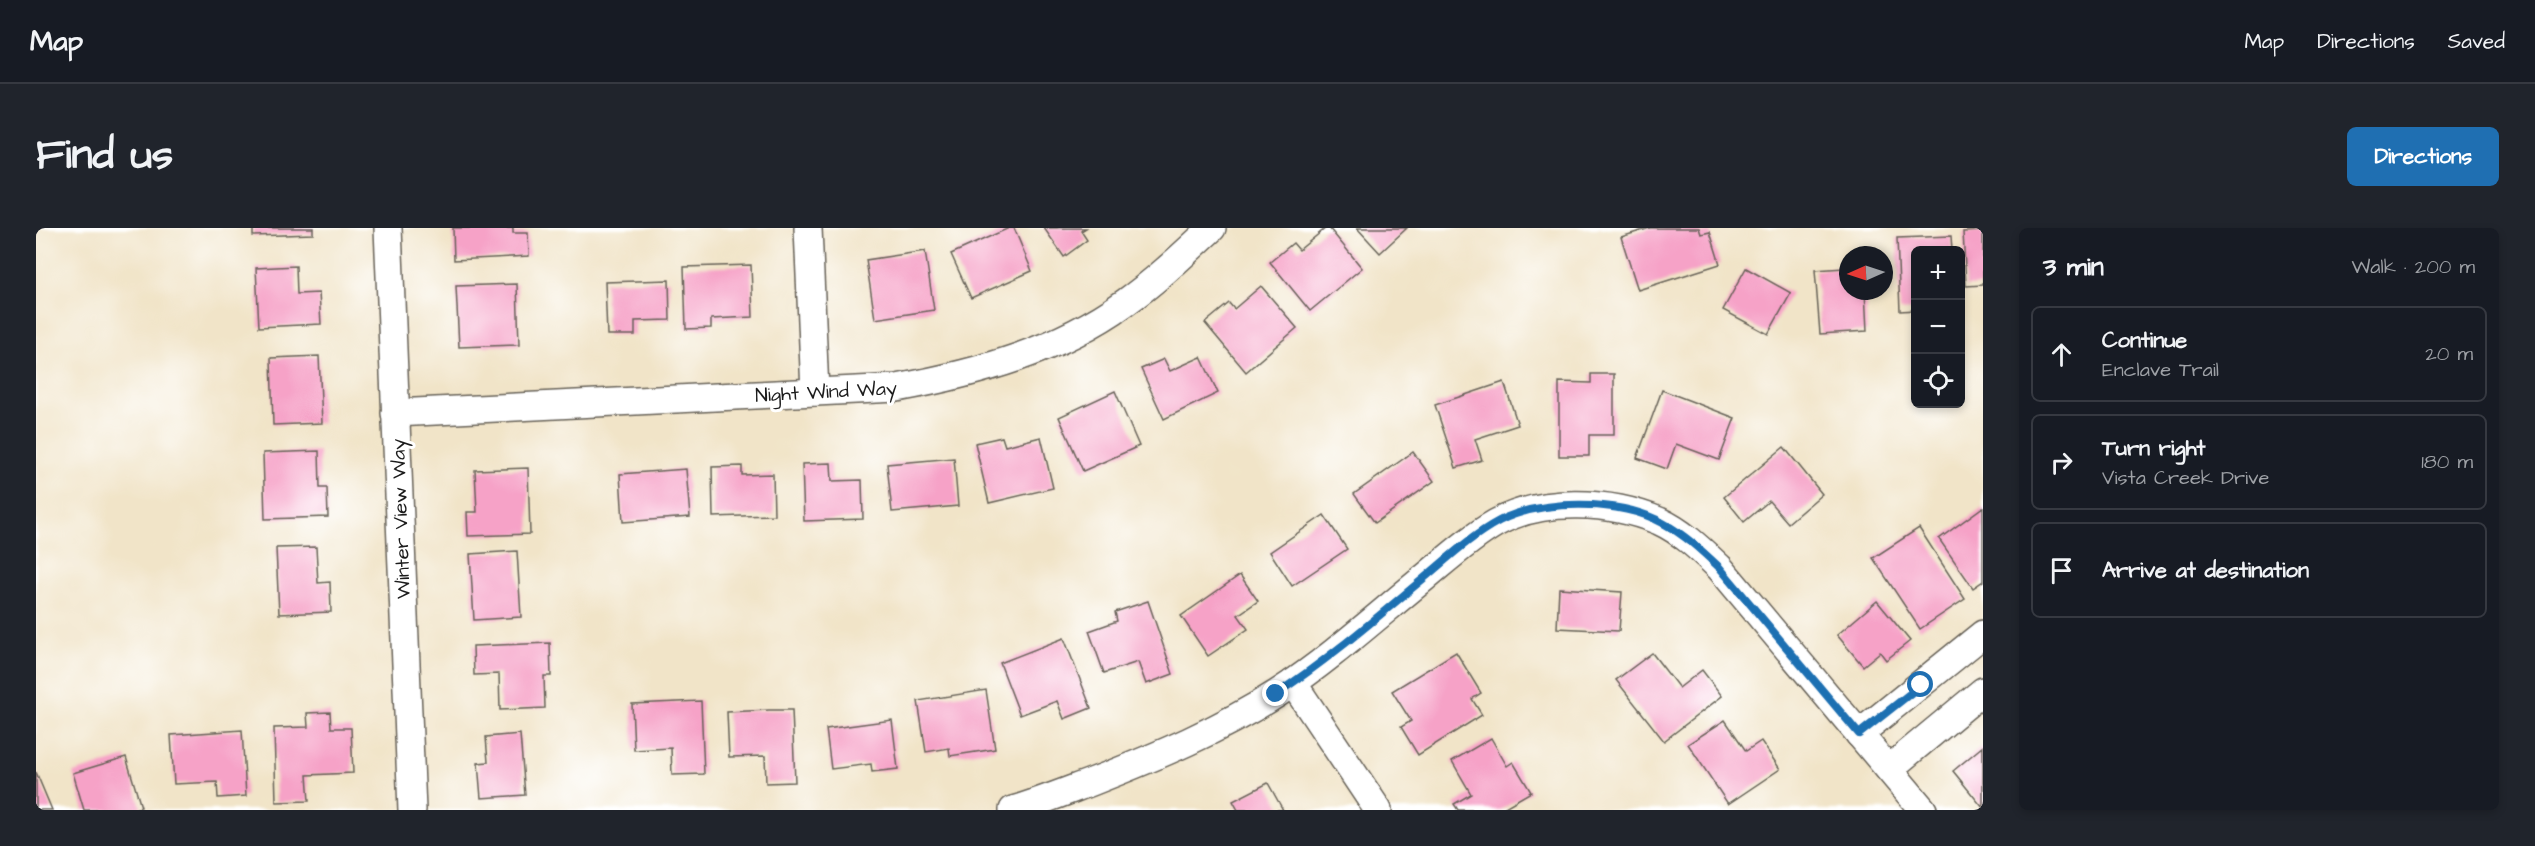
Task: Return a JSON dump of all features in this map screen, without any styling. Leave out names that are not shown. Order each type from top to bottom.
[{"type":"street","name":"Winter View Way","points":[[388,228],[412,810]]},
{"type":"street","points":[[808,228],[815,392]]},
{"type":"street","name":"Night Wind Way","points":[[395,413],[897,388],[1003,364],[1046,347],[1124,303],[1157,278],[1212,228]]},
{"type":"street","points":[[1013,810],[1117,772],[1225,725],[1293,683],[1326,659],[1478,534],[1516,514],[1555,506],[1602,507],[1661,522],[1695,544],[1720,568],[1923,810]]},
{"type":"street","points":[[1859,734],[1983,634]]},
{"type":"street","points":[[1293,683],[1378,810]]},
{"type":"street","points":[[1889,769],[1983,691]]},
{"type":"building","points":[[253,228],[313,228],[313,234],[253,236]]},
{"type":"building","points":[[453,228],[513,228],[513,233],[528,233],[529,256],[454,260]]},
{"type":"building","points":[[1009,228],[1014,228],[1032,271],[971,298],[951,254]]},
{"type":"building","points":[[1044,228],[1086,228],[1081,231],[1087,240],[1064,257]]},
{"type":"building","points":[[1329,228],[1362,268],[1310,311],[1270,262],[1293,243],[1299,250]]},
{"type":"building","points":[[1357,228],[1407,228],[1380,253]]},
{"type":"building","points":[[1650,228],[1699,228],[1701,234],[1710,232],[1720,264],[1638,290],[1621,237]]},
{"type":"building","points":[[1983,231],[1983,285],[1966,286],[1963,232]]},
{"type":"building","points":[[1951,236],[1952,246],[1911,246],[1911,310],[1900,311],[1897,238]]},
{"type":"building","points":[[925,251],[934,310],[875,319],[866,260]]},
{"type":"building","points":[[751,265],[753,317],[711,319],[711,328],[686,329],[684,267]]},
{"type":"building","points":[[296,266],[297,294],[319,293],[321,324],[259,327],[256,268]]},
{"type":"building","points":[[1746,268],[1791,293],[1768,334],[1723,310]]},
{"type":"building","points":[[1839,268],[1839,300],[1865,300],[1867,331],[1820,334],[1815,270]]},
{"type":"building","points":[[669,280],[670,320],[635,321],[635,335],[607,335],[605,282]]},
{"type":"building","points":[[517,284],[519,345],[459,347],[456,286]]},
{"type":"building","points":[[1261,286],[1297,328],[1246,372],[1205,323],[1229,303],[1234,309]]},
{"type":"building","points":[[319,356],[322,423],[273,425],[271,358]]},
{"type":"building","points":[[1201,357],[1218,393],[1164,419],[1141,369],[1164,359],[1170,371]]},
{"type":"building","points":[[1591,374],[1614,374],[1614,435],[1589,435],[1589,456],[1559,456],[1559,382],[1591,383]]},
{"type":"building","points":[[1504,382],[1518,425],[1475,439],[1482,460],[1456,468],[1435,405]]},
{"type":"building","points":[[1662,390],[1735,418],[1719,460],[1676,444],[1667,469],[1637,458]]},
{"type":"building","points":[[1115,391],[1139,446],[1083,471],[1059,417]]},
{"type":"building","points":[[1002,437],[1005,446],[1041,437],[1053,488],[989,503],[975,443]]},
{"type":"building","points":[[1784,447],[1822,494],[1788,523],[1769,501],[1744,522],[1724,497]]},
{"type":"building","points":[[319,451],[320,488],[327,488],[328,517],[265,519],[263,453]]},
{"type":"building","points":[[1413,452],[1434,481],[1375,523],[1354,494]]},
{"type":"building","points":[[954,458],[958,506],[892,512],[887,464]]},
{"type":"building","points":[[831,463],[832,481],[862,480],[863,519],[804,521],[802,464]]},
{"type":"building","points":[[742,466],[742,475],[773,474],[774,515],[713,517],[712,467]]},
{"type":"building","points":[[528,468],[530,534],[468,536],[467,512],[477,512],[475,470]]},
{"type":"building","points":[[686,469],[690,517],[623,522],[620,474]]},
{"type":"building","points":[[1983,507],[1983,581],[1973,588],[1939,539]]},
{"type":"building","points":[[1324,515],[1347,549],[1292,586],[1270,552]]},
{"type":"building","points":[[1919,528],[1965,599],[1920,629],[1873,558]]},
{"type":"building","points":[[316,547],[318,583],[330,582],[331,612],[279,614],[276,548]]},
{"type":"building","points":[[517,551],[521,617],[474,620],[470,554]]},
{"type":"building","points":[[1240,575],[1258,601],[1238,615],[1248,629],[1208,656],[1181,616]]},
{"type":"building","points":[[1559,588],[1622,592],[1619,631],[1557,628]]},
{"type":"building","points":[[1148,601],[1173,674],[1146,684],[1138,662],[1104,673],[1089,631],[1117,621],[1115,612]]},
{"type":"building","points":[[1877,601],[1910,641],[1886,660],[1880,652],[1863,666],[1837,635]]},
{"type":"building","points":[[1064,638],[1091,708],[1064,719],[1057,701],[1020,715],[1000,663]]},
{"type":"building","points":[[550,643],[551,676],[544,676],[545,708],[500,710],[499,674],[474,675],[473,646]]},
{"type":"building","points":[[1456,652],[1481,693],[1472,699],[1482,715],[1418,755],[1401,727],[1411,721],[1392,691]]},
{"type":"building","points":[[1652,653],[1679,688],[1702,670],[1722,696],[1664,741],[1616,680]]},
{"type":"building","points":[[986,690],[995,749],[950,756],[949,748],[926,752],[918,701]]},
{"type":"building","points":[[701,701],[704,774],[672,775],[671,748],[634,750],[632,704]]},
{"type":"building","points":[[792,710],[795,782],[766,783],[765,756],[729,757],[727,712]]},
{"type":"building","points":[[330,712],[331,728],[351,728],[353,773],[307,775],[309,801],[276,802],[274,728],[308,727],[307,713]]},
{"type":"building","points":[[892,720],[898,769],[872,772],[871,764],[831,769],[826,729]]},
{"type":"building","points":[[1725,720],[1746,751],[1761,741],[1780,769],[1728,804],[1688,744]]},
{"type":"building","points":[[242,730],[246,796],[218,798],[217,782],[174,784],[171,735]]},
{"type":"building","points":[[520,734],[525,795],[481,798],[478,763],[488,762],[486,737]]},
{"type":"building","points":[[1491,738],[1507,766],[1513,762],[1531,792],[1500,810],[1458,810],[1454,804],[1471,794],[1452,761]]},
{"type":"building","points":[[1983,746],[1983,808],[1953,771]]},
{"type":"building","points":[[126,757],[141,807],[132,810],[84,810],[73,773]]},
{"type":"building","points":[[36,772],[52,810],[36,810]]},
{"type":"building","points":[[1268,783],[1283,810],[1238,810],[1233,801]]},
{"type":"route","points":[[1276,694],[1326,659],[1478,534],[1497,522],[1535,509],[1577,505],[1622,510],[1642,515],[1661,522],[1695,544],[1720,568],[1859,734],[1921,685]]}]
